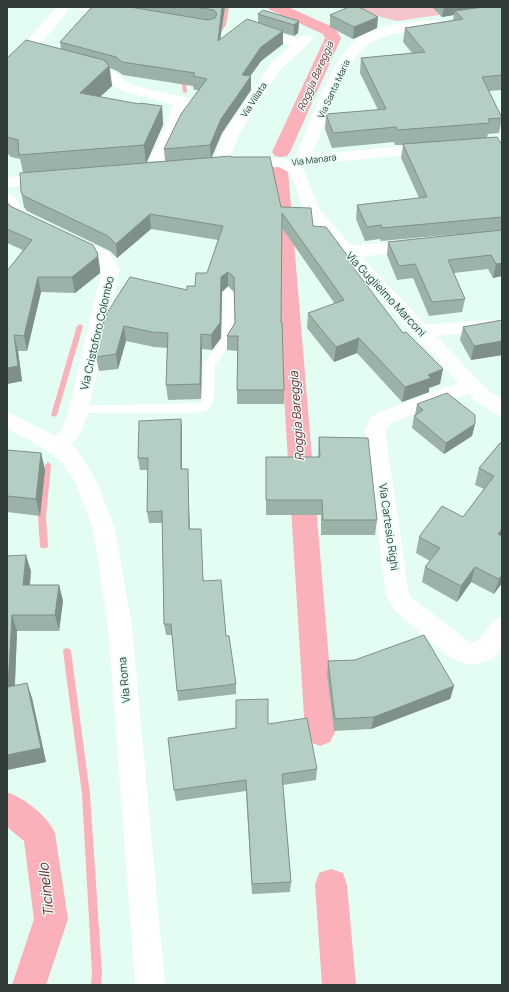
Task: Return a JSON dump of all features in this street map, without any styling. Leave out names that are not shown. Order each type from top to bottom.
[{"type":"street","points":[[7,68],[32,54],[63,7]]},
{"type":"street","points":[[86,7],[132,15]]},
{"type":"street","name":"Via Santa Maria","points":[[295,162],[351,52],[359,43],[375,35],[449,21]]},
{"type":"street","name":"Via Villata","points":[[253,28],[303,42]]},
{"type":"street","name":"Via Villata","points":[[216,165],[224,154],[231,134],[276,66],[303,42]]},
{"type":"street","points":[[68,64],[112,75],[118,79],[120,84],[130,89],[182,101],[169,136],[153,171]]},
{"type":"street","name":"Via Manara","points":[[216,165],[295,162],[447,148]]},
{"type":"street","name":"Via Guglielmo Marconi","points":[[295,162],[312,211],[347,252],[471,386],[483,397],[502,409]]},
{"type":"street","points":[[7,182],[65,178]]},
{"type":"street","name":"Via Cristoforo Colombo","points":[[7,198],[20,216],[103,256],[111,269],[97,335],[78,410],[71,432],[58,447]]},
{"type":"street","points":[[347,252],[432,244]]},
{"type":"street","points":[[421,331],[502,325]]},
{"type":"street","name":"Via Cartesio Righi","points":[[471,386],[384,418],[377,423],[375,430],[398,596],[404,605],[460,650],[471,654],[481,652],[488,647],[502,626]]},
{"type":"street","name":"Via Roma","points":[[7,420],[37,434],[69,455],[85,480],[104,529],[120,627],[150,985]]},
{"type":"lane","points":[[78,410],[194,409],[204,407],[208,400],[209,364],[228,338],[228,292]]},
{"type":"shaded area","points":[[342,7],[495,7],[397,21]]},
{"type":"building","points":[[92,7],[130,7],[208,20],[215,18],[217,14],[214,10],[194,7],[222,7],[218,41],[247,19],[283,31],[261,47],[242,75],[251,76],[221,119],[210,145],[164,149],[181,114],[207,79],[193,76],[195,73],[122,62],[116,57],[60,42]]},
{"type":"building","points":[[349,7],[359,7],[378,17],[354,27],[330,15]]},
{"type":"building","points":[[483,7],[502,7],[502,75],[482,77],[502,118],[488,119],[490,123],[397,130],[396,127],[333,133],[326,114],[386,109],[361,58],[425,52],[405,28],[463,19],[455,11]]},
{"type":"building","points":[[263,10],[299,21],[294,25],[258,14]]},
{"type":"building","points":[[26,40],[104,60],[109,66],[80,93],[139,104],[162,106],[144,145],[19,155],[18,140],[7,137],[7,58]]},
{"type":"building","points":[[497,137],[502,145],[502,217],[382,228],[381,225],[367,227],[357,205],[427,197],[403,144]]},
{"type":"building","points":[[231,156],[270,157],[281,207],[311,208],[313,226],[326,227],[349,258],[346,258],[403,333],[406,332],[443,369],[428,375],[431,378],[405,387],[359,338],[336,347],[308,313],[344,300],[282,213],[281,322],[284,390],[237,390],[238,336],[227,336],[235,323],[234,277],[228,272],[221,277],[220,323],[211,335],[201,334],[200,384],[166,385],[168,333],[152,332],[124,326],[116,354],[96,357],[105,316],[130,277],[187,290],[187,286],[195,286],[196,273],[207,273],[223,226],[150,214],[116,244],[108,236],[24,196],[21,192],[20,173]]},
{"type":"building","points":[[7,202],[10,206],[93,245],[98,254],[97,257],[72,277],[38,277],[24,336],[14,335],[18,366],[7,368],[7,271],[32,240],[7,229]]},
{"type":"building","points":[[502,230],[502,263],[496,264],[491,255],[448,260],[465,299],[432,302],[415,264],[399,266],[388,242]]},
{"type":"building","points":[[502,320],[502,341],[474,346],[463,327]]},
{"type":"building","points":[[447,393],[475,415],[475,424],[446,443],[414,416],[423,410],[417,404]]},
{"type":"building","points":[[181,419],[181,469],[188,469],[189,529],[201,529],[203,581],[221,580],[226,636],[229,636],[236,684],[177,691],[171,624],[164,624],[162,511],[147,512],[148,458],[138,458],[139,421]]},
{"type":"building","points":[[319,437],[368,438],[377,520],[323,520],[322,500],[266,500],[266,457],[320,457]]},
{"type":"building","points":[[500,443],[502,444],[502,529],[498,534],[502,536],[502,575],[499,579],[475,567],[461,586],[425,567],[440,548],[419,537],[442,506],[463,517],[494,476],[479,468]]},
{"type":"building","points":[[7,450],[41,453],[36,499],[7,496]]},
{"type":"building","points":[[26,555],[23,585],[59,585],[55,615],[12,615],[8,687],[27,683],[41,748],[7,755],[7,556]]},
{"type":"building","points":[[424,635],[454,686],[374,717],[335,719],[328,661],[355,660]]},
{"type":"building","points":[[268,699],[268,724],[307,718],[317,769],[282,774],[291,882],[252,884],[246,780],[174,790],[168,738],[236,728],[236,700]]},
{"type":"waterway","points":[[216,35],[224,25],[227,7]]},
{"type":"waterway","name":"Roggia Bareggia","points":[[275,7],[329,31],[333,38],[281,152]]},
{"type":"waterway","points":[[183,76],[185,92]]},
{"type":"waterway","name":"Roggia Bareggia","points":[[279,171],[320,732]]},
{"type":"waterway","points":[[54,415],[80,326]]},
{"type":"waterway","points":[[44,546],[42,517],[48,465]]},
{"type":"waterway","points":[[67,651],[86,794],[97,973],[96,985]]},
{"type":"waterway","name":"Ticinello","points":[[7,807],[39,833],[51,919],[29,985]]},
{"type":"waterway","name":"Roggia Bareggia","points":[[331,885],[339,985]]}]
